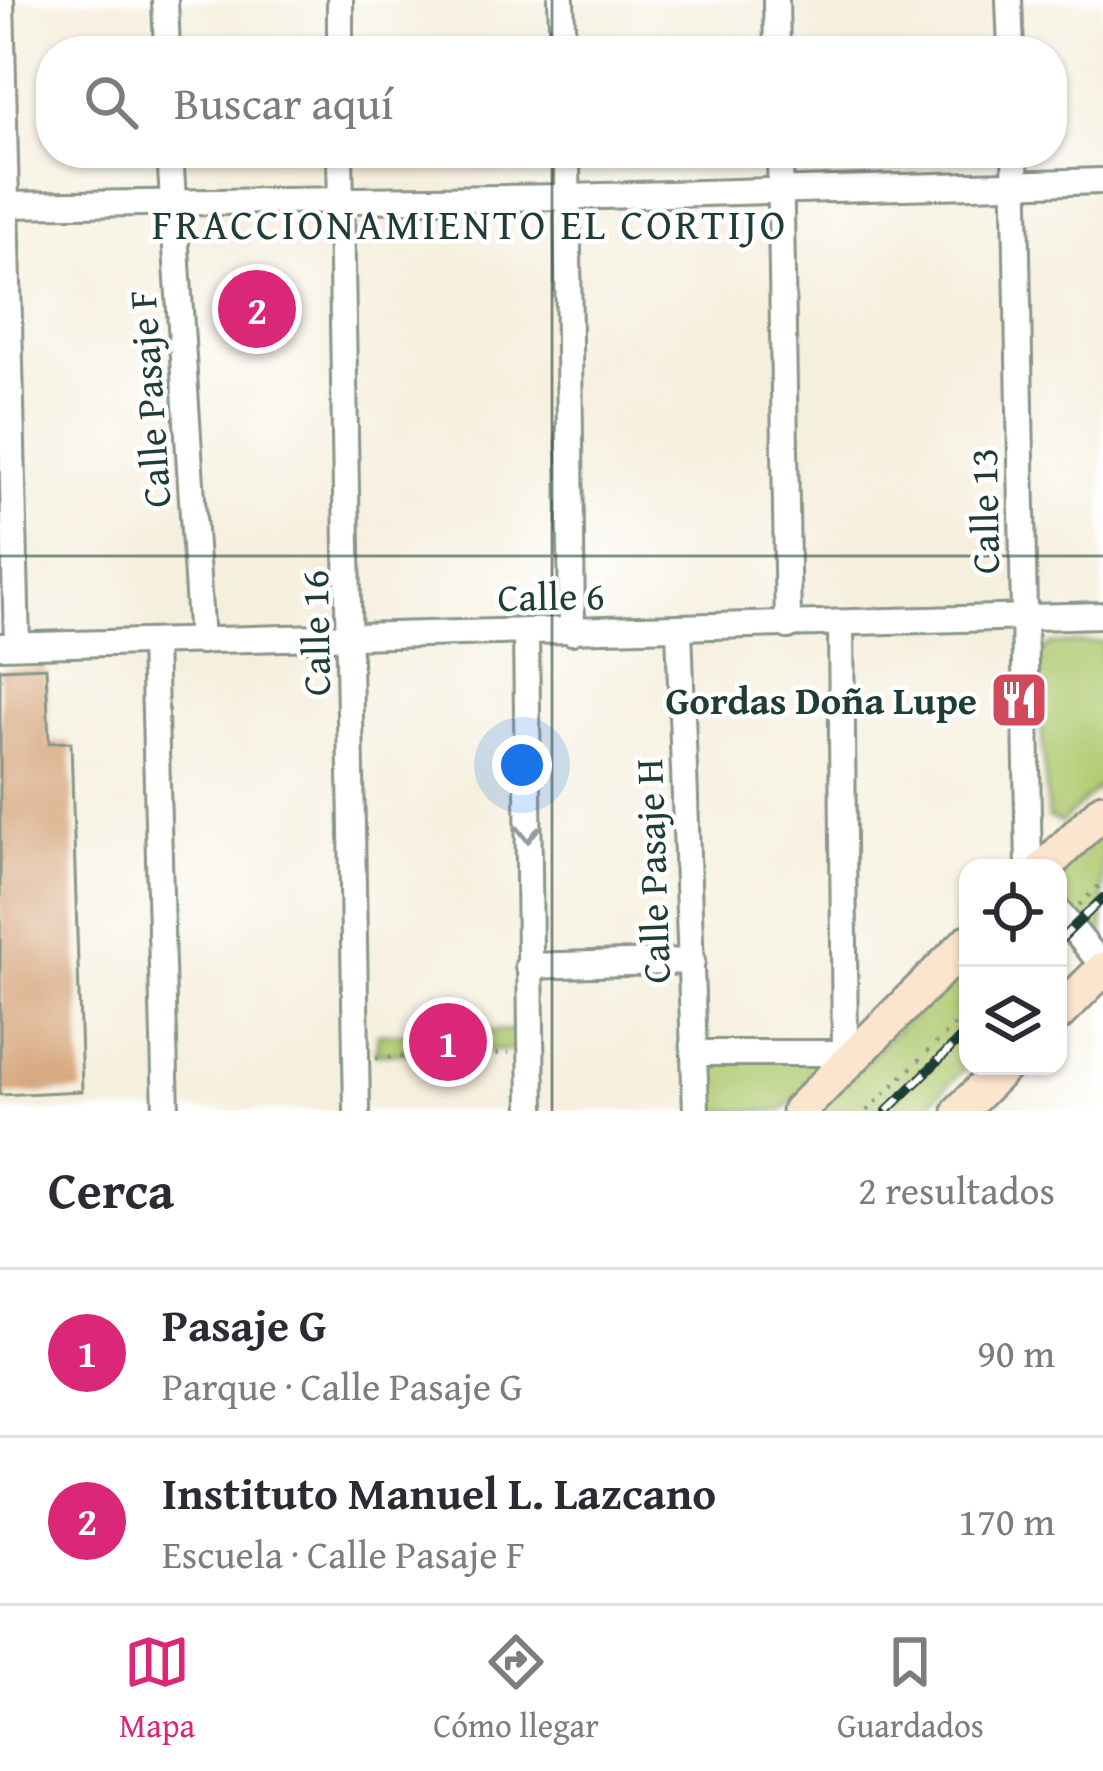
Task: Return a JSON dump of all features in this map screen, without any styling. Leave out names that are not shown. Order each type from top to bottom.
[{"type":"main road","points":[[1053,859],[1103,810]]},
{"type":"main road","points":[[799,1111],[850,1053],[959,950]]},
{"type":"main road","points":[[1067,1005],[1103,968]]},
{"type":"main road","points":[[960,1111],[996,1075]]},
{"type":"street","points":[[2,0],[9,645]]},
{"type":"street","points":[[165,0],[166,36]]},
{"type":"street","points":[[340,0],[340,36]]},
{"type":"street","points":[[561,0],[562,36]]},
{"type":"street","points":[[776,0],[777,36]]},
{"type":"street","points":[[1009,0],[1010,36]]},
{"type":"street","name":"Calle Pasaje F","points":[[171,168],[201,641]]},
{"type":"street","name":"Calle 16","points":[[340,168],[357,1111]]},
{"type":"street","points":[[568,168],[572,632]]},
{"type":"street","points":[[780,168],[788,626]]},
{"type":"street","name":"Calle 13","points":[[1015,168],[1029,859]]},
{"type":"street","points":[[5,205],[569,197],[1103,181]]},
{"type":"street","name":"Calle 6","points":[[9,645],[1103,614]]},
{"type":"street","points":[[694,1053],[850,1053],[841,625]]},
{"type":"street","name":"Calle Pasaje H","points":[[679,628],[696,1111]]},
{"type":"street","points":[[526,633],[532,1111]]},
{"type":"street","points":[[153,642],[166,1111]]},
{"type":"street","points":[[1067,922],[1103,968]]},
{"type":"street","points":[[528,966],[692,961]]},
{"type":"path","points":[[867,1111],[959,1021]]},
{"type":"path","points":[[358,1059],[530,1052]]},
{"type":"green space","points":[[1103,642],[1103,783],[1061,823],[1048,818],[1036,657],[1051,644]]},
{"type":"green space","points":[[1103,821],[1103,940],[1067,907],[1067,859]]},
{"type":"green space","points":[[959,967],[959,1074],[922,1111],[817,1111]]},
{"type":"green space","points":[[520,1030],[519,1050],[376,1054],[378,1034]]},
{"type":"green space","points":[[705,1057],[838,1057],[782,1111],[707,1111]]},
{"type":"building","points":[[46,667],[49,743],[71,742],[82,1091],[0,1095],[0,669]]},
{"type":"railway","points":[[1067,933],[1103,898]]},
{"type":"railway","points":[[887,1111],[959,1040]]},
{"type":"place","name":"Instituto Manuel L. Lazcano","points":[[257,309]]},
{"type":"place","name":"Gordas Doña Lupe","points":[[1019,700]]},
{"type":"place","name":"Pasaje G","points":[[448,1042]]},
{"type":"district","name":"FRACCIONAMIENTO EL CORTIJO","points":[[470,224]]}]
